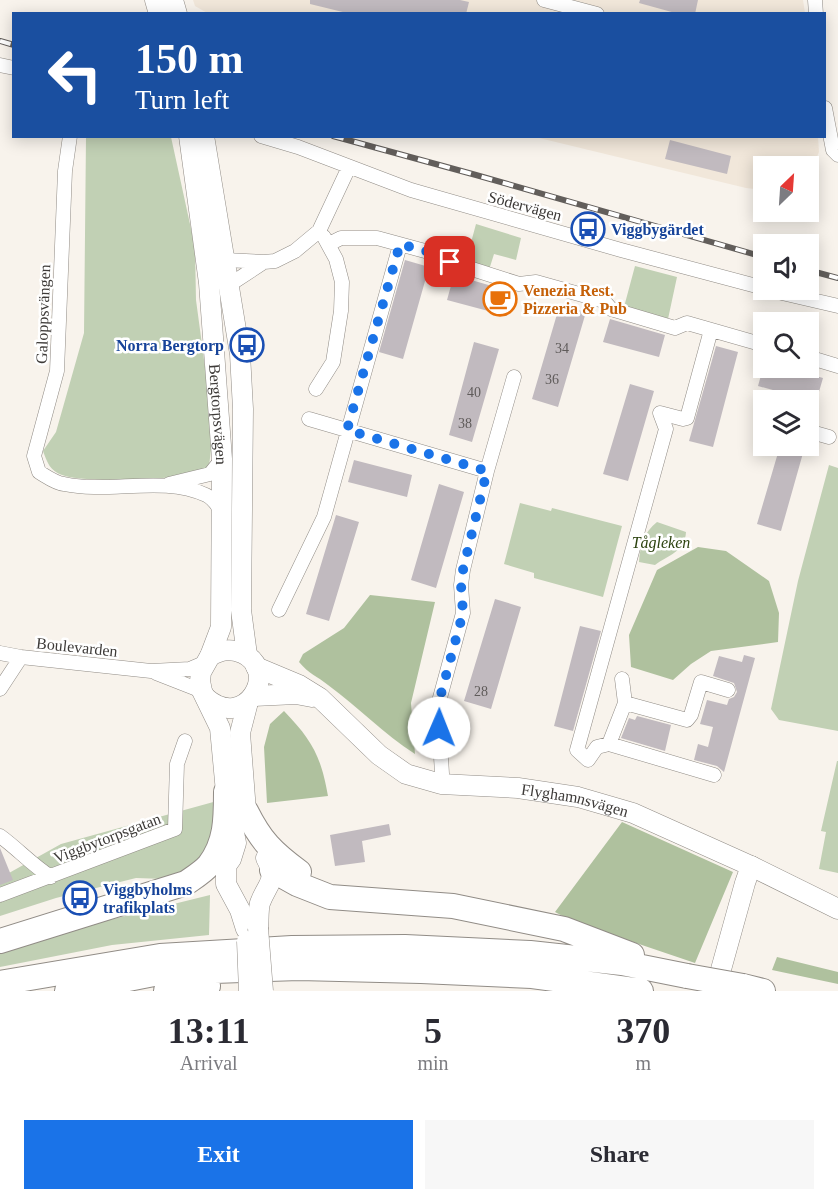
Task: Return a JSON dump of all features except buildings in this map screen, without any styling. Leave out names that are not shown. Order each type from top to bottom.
[{"type":"highway","points":[[0,940],[186,883],[208,866],[223,838],[226,792]]},
{"type":"highway","points":[[246,811],[257,833],[274,854],[302,874],[355,899]]},
{"type":"highway","points":[[85,914],[190,889],[211,879],[228,863]]},
{"type":"highway","points":[[270,866],[297,884],[330,897],[453,906],[564,929],[687,976]]},
{"type":"highway","points":[[0,983],[160,956],[314,948],[405,947],[530,953],[622,963],[753,988]]},
{"type":"highway","points":[[67,991],[159,973],[299,968],[532,976],[641,991]]},
{"type":"highway","points":[[166,991],[178,988],[421,971]]},
{"type":"main road","name":"Bergtorpsvägen","points":[[189,138],[208,283],[222,459],[221,627],[200,681],[220,728],[226,792],[236,843],[228,863],[226,884],[252,928],[263,991]]},
{"type":"main road","name":"Bergtorpsvägen","points":[[204,138],[240,354],[243,409],[241,610],[252,661],[258,677],[257,689],[250,699],[240,733],[246,811],[253,834],[270,866],[273,878],[252,928],[249,991]]},
{"type":"main road","points":[[207,660],[227,650],[236,650],[252,661]]},
{"type":"main road","name":"Flyghamnsvägen","points":[[252,661],[320,699],[379,755],[406,774],[441,784],[518,788],[578,797],[633,813],[752,866],[838,909]]},
{"type":"main road","points":[[204,694],[222,708],[231,708],[250,699],[296,694],[320,699]]},
{"type":"main road","points":[[228,863],[249,853],[270,866]]},
{"type":"main road","points":[[715,991],[745,883],[752,866]]},
{"type":"street","points":[[544,0],[589,12]]},
{"type":"street","points":[[826,113],[833,150],[838,155]]},
{"type":"street","name":"Galoppsvängen","points":[[70,138],[65,171],[57,372],[34,456],[39,471],[62,484],[84,487],[162,486],[190,490],[208,496],[222,512]]},
{"type":"street","name":"Södervägen","points":[[268,138],[465,207],[753,285]]},
{"type":"street","points":[[225,260],[275,261],[295,251],[319,231],[349,167]]},
{"type":"street","points":[[316,389],[333,362],[341,311],[342,282],[329,244],[319,231]]},
{"type":"street","points":[[329,244],[340,238],[377,238],[436,254],[450,262],[519,284],[536,282],[604,301],[611,309],[675,328],[687,323],[753,342]]},
{"type":"street","points":[[279,610],[324,517],[400,244]]},
{"type":"street","points":[[229,285],[264,262]]},
{"type":"street","points":[[812,300],[838,306]]},
{"type":"street","points":[[711,330],[687,418],[660,413],[666,429],[577,750],[588,760],[597,747],[609,744],[714,775]]},
{"type":"street","points":[[819,360],[838,366]]},
{"type":"street","points":[[442,774],[438,705],[463,613],[461,585],[463,570],[487,471],[514,377]]},
{"type":"street","points":[[309,419],[487,471]]},
{"type":"street","points":[[819,434],[829,437]]},
{"type":"street","name":"Galoppsvängen","points":[[162,486],[210,474],[222,459]]},
{"type":"street","name":"Boulevarden","points":[[0,653],[151,671],[190,669],[207,660]]},
{"type":"street","points":[[0,689],[21,657]]},
{"type":"street","name":"Boulevarden","points":[[151,671],[204,694]]},
{"type":"street","points":[[609,744],[625,703],[622,679]]},
{"type":"street","points":[[625,703],[687,720],[691,715],[701,682],[728,690]]},
{"type":"street","name":"Viggbytorpsgatan","points":[[0,895],[175,829],[177,764],[185,741]]},
{"type":"street","points":[[0,836],[19,849],[33,865],[51,877]]},
{"type":"shaded area","points":[[193,0],[803,0],[805,12],[206,12],[195,6]]},
{"type":"shaded area","points":[[539,138],[818,138],[817,156],[753,156],[753,189]]},
{"type":"green space","points":[[86,138],[171,138],[195,247],[196,300],[210,404],[209,466],[201,471],[181,476],[126,480],[73,478],[52,469],[43,451],[56,432],[84,333]]},
{"type":"green space","points":[[476,224],[521,238],[516,260],[494,254],[489,270],[458,262],[462,248],[469,250]]},
{"type":"green space","points":[[635,266],[677,277],[668,319],[624,307]]},
{"type":"green space","points":[[829,465],[838,468],[838,731],[779,720],[771,709],[798,581]]},
{"type":"green space","points":[[520,503],[551,511],[552,508],[622,526],[603,597],[534,578],[534,573],[504,564]]},
{"type":"green space","name":"Tågleken","points":[[657,522],[686,532],[683,544],[655,565],[639,562],[644,540],[649,530]]},
{"type":"green space","points":[[698,547],[726,551],[769,581],[779,613],[778,642],[711,651],[673,680],[631,667],[629,635],[657,570]]},
{"type":"green space","points":[[370,595],[435,602],[411,703],[415,754],[299,662],[303,654],[344,628]]},
{"type":"green space","points":[[284,711],[314,749],[328,796],[267,803],[264,747],[270,724]]},
{"type":"green space","points":[[837,761],[838,873],[819,869],[826,832],[821,831]]},
{"type":"green space","points":[[217,801],[220,820],[204,860],[183,875],[164,879],[136,878],[56,898],[0,916],[0,878],[61,844]]},
{"type":"green space","points":[[622,822],[733,872],[695,963],[574,922],[555,912]]},
{"type":"green space","points":[[210,895],[209,935],[112,945],[0,967],[0,947]]},
{"type":"green space","points":[[777,957],[838,972],[838,984],[772,970]]},
{"type":"railway","points":[[0,41],[12,44]]},
{"type":"railway","points":[[340,138],[753,254]]},
{"type":"railway","points":[[819,273],[838,278]]},
{"type":"place","name":"Viggbygärdet","points":[[588,229]]},
{"type":"place","name":"Venezia Rest. Pizzeria & Pub","points":[[500,299]]},
{"type":"place","name":"Norra Bergtorp","points":[[247,345]]},
{"type":"place","name":"Viggbyholms trafikplats","points":[[80,898]]},
{"type":"route","points":[[439,728],[438,705],[463,613],[461,585],[463,570],[487,471],[347,430],[400,244],[436,254],[450,262]]}]
